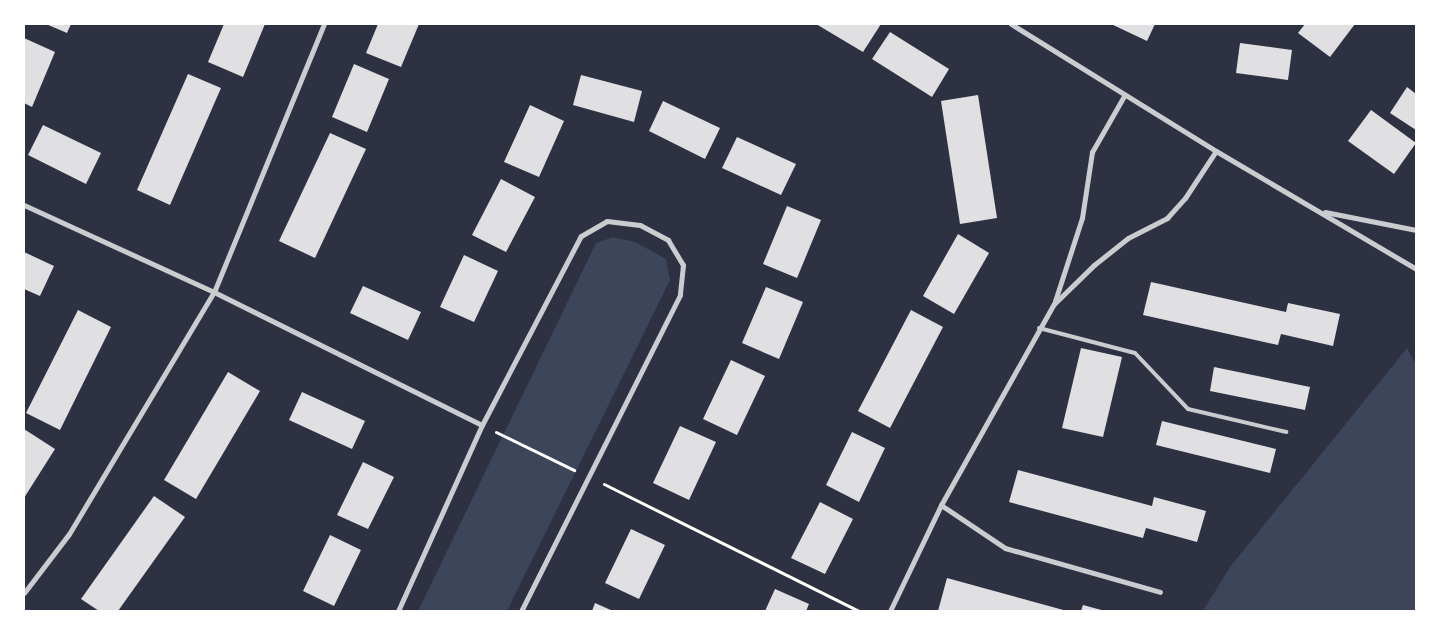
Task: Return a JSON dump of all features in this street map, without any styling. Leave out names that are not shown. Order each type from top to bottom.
[{"type":"street","points":[[24,593],[69,534],[214,292],[324,24]]},
{"type":"street","points":[[1011,24],[1124,96],[1416,269]]},
{"type":"street","points":[[1054,304],[1082,218],[1092,152],[1124,96]]},
{"type":"street","points":[[890,611],[941,505],[1054,304],[1094,265],[1128,238],[1167,218],[1185,198],[1216,151]]},
{"type":"street","points":[[24,205],[214,292],[482,425]]},
{"type":"street","points":[[1320,212],[1416,230]]},
{"type":"street","points":[[398,611],[482,425],[580,236],[607,221],[640,225],[668,240],[683,264],[680,295],[591,478],[521,611]]},
{"type":"street","points":[[941,505],[1005,548],[1160,592]]},
{"type":"lane","points":[[1039,328],[1135,353],[1188,409],[1286,432]]},
{"type":"path","points":[[482,425],[859,611]]},
{"type":"shaded area","points":[[613,237],[635,242],[666,259],[670,280],[507,611],[418,611],[596,243]]},
{"type":"shaded area","points":[[1407,348],[1416,365],[1416,611],[1203,611],[1230,567]]},
{"type":"building","points":[[46,24],[71,24],[67,33]]},
{"type":"building","points":[[224,24],[265,24],[243,77],[208,62]]},
{"type":"building","points":[[378,24],[419,24],[401,67],[366,53]]},
{"type":"building","points":[[816,24],[881,24],[863,52]]},
{"type":"building","points":[[1111,24],[1155,24],[1147,41]]},
{"type":"building","points":[[1305,24],[1355,24],[1330,57],[1298,33]]},
{"type":"building","points":[[890,32],[949,69],[932,97],[872,59]]},
{"type":"building","points":[[24,38],[55,52],[32,107],[24,103]]},
{"type":"building","points":[[1240,43],[1292,50],[1288,80],[1236,73]]},
{"type":"building","points":[[354,64],[389,79],[367,132],[332,117]]},
{"type":"building","points":[[188,74],[221,88],[170,205],[137,190]]},
{"type":"building","points":[[581,75],[642,91],[634,122],[573,105]]},
{"type":"building","points":[[1407,87],[1416,94],[1416,130],[1390,113]]},
{"type":"building","points":[[978,95],[997,218],[960,224],[941,101]]},
{"type":"building","points":[[663,101],[720,128],[705,159],[649,131]]},
{"type":"building","points":[[530,105],[564,121],[539,177],[504,162]]},
{"type":"building","points":[[1371,110],[1416,143],[1394,174],[1348,141]]},
{"type":"building","points":[[43,125],[101,153],[86,184],[28,155]]},
{"type":"building","points":[[330,133],[366,149],[315,258],[279,241]]},
{"type":"building","points":[[737,137],[796,164],[781,195],[722,168]]},
{"type":"building","points":[[501,179],[535,197],[506,252],[472,235]]},
{"type":"building","points":[[787,206],[821,220],[797,278],[763,264]]},
{"type":"building","points":[[958,234],[989,253],[954,314],[923,296]]},
{"type":"building","points":[[24,252],[54,266],[40,296],[24,289]]},
{"type":"building","points":[[464,255],[498,271],[474,322],[440,307]]},
{"type":"building","points":[[1151,282],[1286,312],[1288,303],[1340,314],[1333,346],[1281,334],[1278,345],[1143,315]]},
{"type":"building","points":[[363,286],[421,312],[408,340],[350,313]]},
{"type":"building","points":[[766,287],[803,302],[779,359],[742,343]]},
{"type":"building","points":[[78,310],[111,327],[60,430],[26,413]]},
{"type":"building","points":[[911,310],[943,327],[890,428],[858,411]]},
{"type":"building","points":[[1081,348],[1122,357],[1103,437],[1062,428]]},
{"type":"building","points":[[731,360],[765,376],[737,435],[703,419]]},
{"type":"building","points":[[1214,367],[1310,387],[1305,410],[1210,391]]},
{"type":"building","points":[[228,372],[260,391],[196,499],[164,480]]},
{"type":"building","points":[[302,392],[365,421],[352,449],[289,420]]},
{"type":"building","points":[[1162,421],[1276,449],[1270,473],[1156,445]]},
{"type":"building","points":[[680,426],[716,442],[689,500],[653,483]]},
{"type":"building","points":[[24,429],[55,449],[24,498]]},
{"type":"building","points":[[852,432],[885,448],[859,502],[826,485]]},
{"type":"building","points":[[363,462],[394,477],[368,529],[337,515]]},
{"type":"building","points":[[1018,470],[1152,506],[1154,497],[1206,511],[1197,542],[1146,528],[1143,538],[1009,502]]},
{"type":"building","points":[[154,496],[185,517],[118,611],[99,611],[81,599]]},
{"type":"building","points":[[820,502],[853,519],[825,574],[791,558]]},
{"type":"building","points":[[631,529],[665,545],[639,599],[605,583]]},
{"type":"building","points":[[330,535],[361,550],[334,606],[303,591]]},
{"type":"building","points":[[947,578],[1067,611],[938,611]]},
{"type":"building","points":[[775,589],[809,604],[806,611],[765,611]]},
{"type":"building","points":[[595,603],[613,611],[592,611]]},
{"type":"building","points":[[1083,605],[1105,611],[1081,611]]}]
